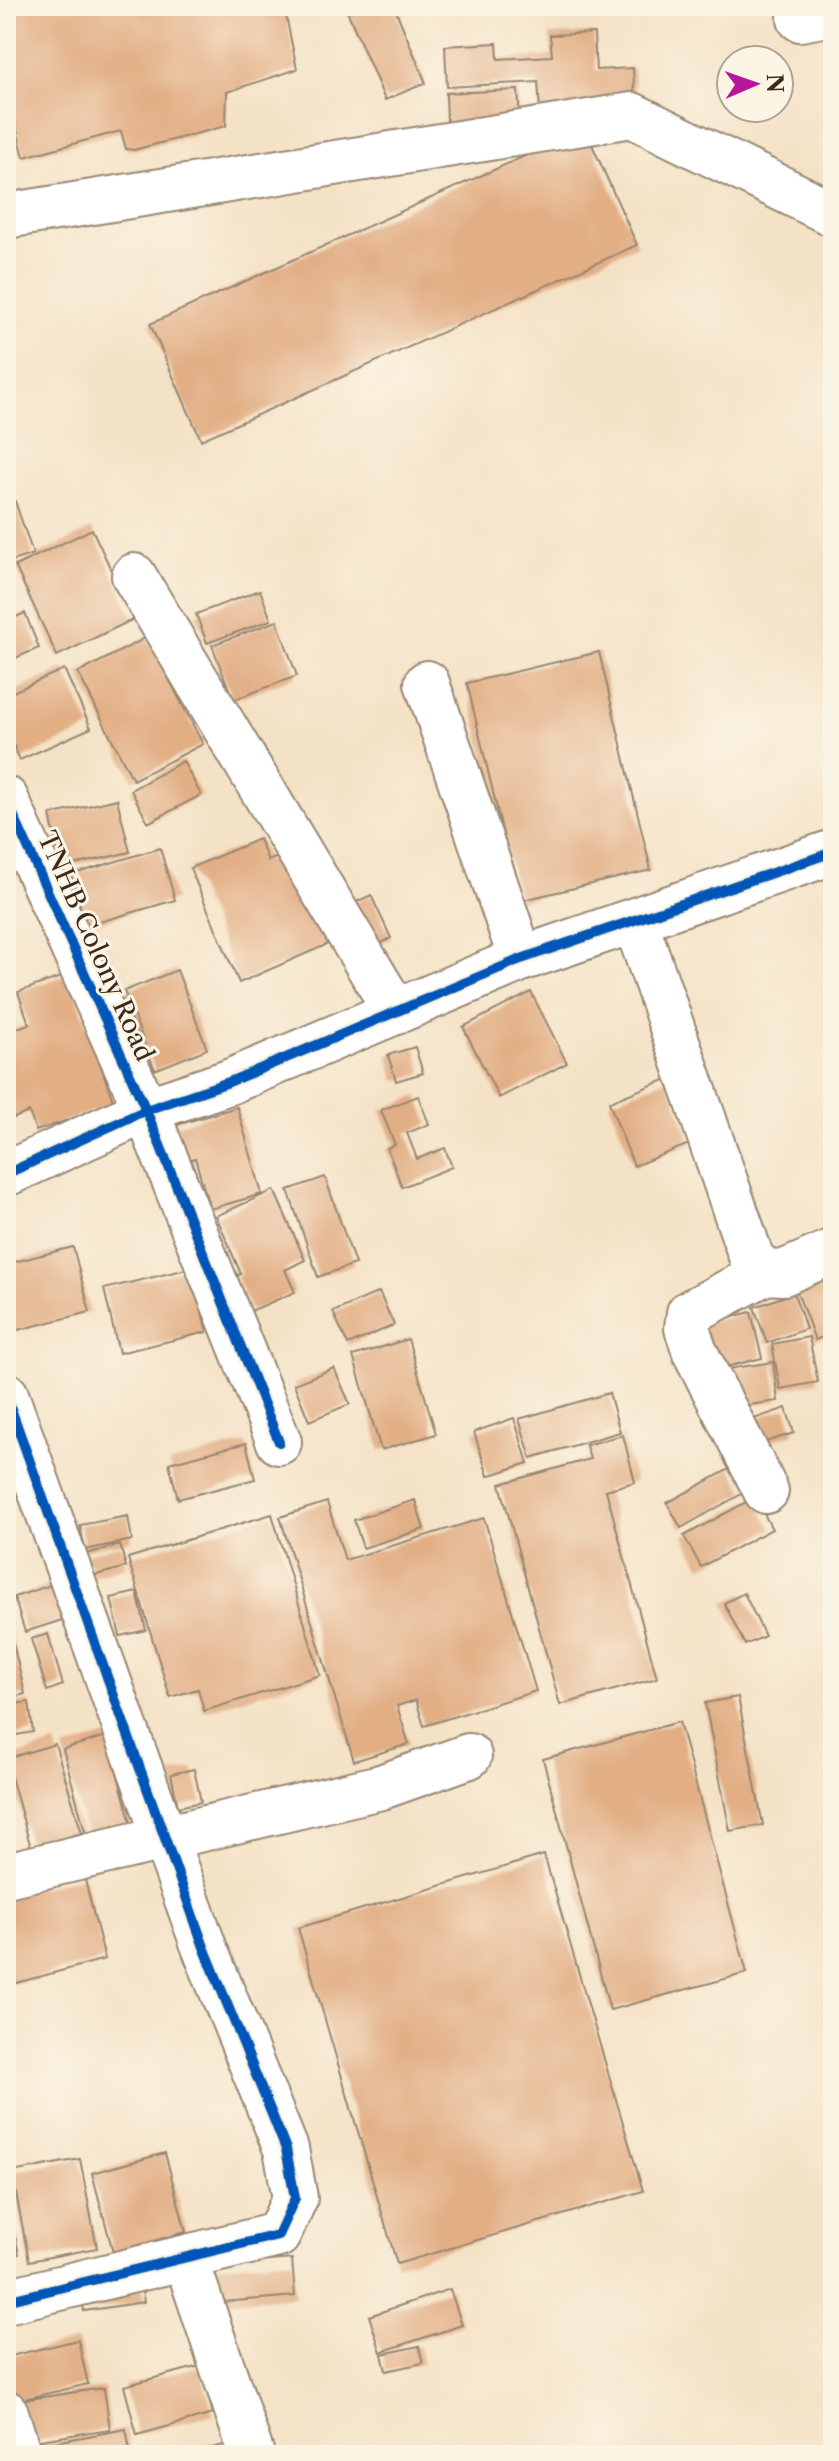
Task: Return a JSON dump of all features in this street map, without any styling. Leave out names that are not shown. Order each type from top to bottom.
[{"type":"street","points":[[6,216],[632,115],[833,214]]},
{"type":"street","points":[[134,576],[396,1012]]},
{"type":"street","points":[[427,683],[521,959]]},
{"type":"street","name":"TNHB Colony Road","points":[[6,799],[146,1110],[279,1442]]},
{"type":"street","points":[[6,1174],[146,1110],[229,1082],[521,959],[833,852]]},
{"type":"street","points":[[635,920],[752,1259],[766,1272]]},
{"type":"street","points":[[766,1491],[695,1352],[687,1328],[689,1313],[766,1272],[783,1273],[833,1251]]},
{"type":"street","points":[[6,1395],[204,1947],[286,2149],[295,2198],[278,2235],[6,2301]]},
{"type":"street","points":[[6,1875],[381,1787],[469,1756]]},
{"type":"street","points":[[186,2259],[252,2455]]},
{"type":"street","points":[[6,2413],[19,2455]]},
{"type":"building","points":[[6,6],[284,6],[297,69],[227,92],[226,126],[134,150],[126,149],[121,131],[24,157],[6,89]]},
{"type":"building","points":[[345,6],[394,6],[426,83],[385,100]]},
{"type":"building","points":[[594,33],[596,70],[633,68],[635,103],[540,110],[538,82],[447,87],[445,46],[497,43],[498,59],[552,56],[550,35]]},
{"type":"building","points":[[518,90],[520,119],[447,123],[446,93]]},
{"type":"building","points":[[585,129],[637,245],[201,440],[150,324]]},
{"type":"building","points":[[15,501],[33,554],[6,563],[6,504]]},
{"type":"building","points":[[92,529],[134,619],[57,656],[15,566]]},
{"type":"building","points":[[260,590],[271,620],[207,643],[196,614]]},
{"type":"building","points":[[25,613],[39,648],[6,662],[6,621]]},
{"type":"building","points":[[277,621],[297,676],[233,700],[212,645]]},
{"type":"building","points":[[147,637],[203,744],[133,780],[78,673]]},
{"type":"building","points":[[599,652],[651,870],[519,901],[467,683]]},
{"type":"building","points":[[64,669],[91,728],[20,760],[6,728],[6,695]]},
{"type":"building","points":[[183,761],[201,795],[148,823],[131,790]]},
{"type":"building","points":[[117,799],[130,852],[61,868],[50,815]]},
{"type":"building","points":[[259,839],[268,861],[288,853],[328,944],[239,983],[190,868]]},
{"type":"building","points":[[160,848],[175,900],[86,926],[71,875]]},
{"type":"building","points":[[371,895],[391,938],[368,950],[348,906]]},
{"type":"building","points":[[177,970],[207,1049],[155,1070],[124,991]]},
{"type":"building","points":[[69,974],[114,1104],[36,1131],[29,1112],[6,1121],[6,1032],[29,1024],[18,992]]},
{"type":"building","points":[[531,992],[567,1063],[499,1098],[463,1027]]},
{"type":"building","points":[[6,998],[16,1023],[6,1027]]},
{"type":"building","points":[[415,1047],[423,1073],[396,1081],[388,1055]]},
{"type":"building","points":[[667,1079],[692,1143],[634,1166],[609,1102]]},
{"type":"building","points":[[418,1096],[429,1124],[407,1133],[417,1159],[445,1148],[452,1167],[402,1187],[387,1148],[395,1145],[381,1110]]},
{"type":"building","points":[[237,1107],[262,1194],[210,1209],[195,1158],[188,1160],[177,1125]]},
{"type":"building","points":[[325,1177],[355,1264],[318,1277],[288,1190]]},
{"type":"building","points":[[274,1190],[305,1260],[285,1270],[295,1292],[251,1311],[236,1276],[241,1274],[216,1216]]},
{"type":"building","points":[[73,1247],[90,1312],[6,1333],[6,1264]]},
{"type":"building","points":[[191,1268],[207,1332],[119,1353],[104,1289]]},
{"type":"building","points":[[833,1275],[833,1333],[815,1340],[796,1289]]},
{"type":"building","points":[[379,1292],[394,1325],[348,1345],[333,1312]]},
{"type":"building","points":[[794,1293],[806,1329],[767,1343],[754,1307]]},
{"type":"building","points":[[751,1312],[762,1358],[714,1370],[702,1324]]},
{"type":"building","points":[[809,1337],[818,1382],[780,1389],[772,1344]]},
{"type":"building","points":[[408,1339],[436,1434],[381,1450],[353,1356]]},
{"type":"building","points":[[773,1362],[778,1401],[727,1408],[721,1370]]},
{"type":"building","points":[[334,1368],[350,1404],[309,1421],[294,1384]]},
{"type":"building","points":[[609,1393],[620,1432],[531,1458],[519,1419]]},
{"type":"building","points":[[786,1408],[794,1433],[756,1445],[748,1421]]},
{"type":"building","points":[[514,1418],[528,1463],[488,1476],[474,1432]]},
{"type":"building","points":[[623,1435],[635,1482],[606,1490],[657,1678],[560,1705],[500,1484],[590,1459],[586,1445]]},
{"type":"building","points":[[246,1443],[255,1479],[178,1499],[169,1463]]},
{"type":"building","points":[[731,1468],[745,1492],[681,1528],[667,1503]]},
{"type":"building","points":[[755,1497],[772,1529],[701,1567],[684,1536]]},
{"type":"building","points":[[415,1500],[424,1529],[363,1548],[354,1520]]},
{"type":"building","points":[[327,1502],[345,1560],[484,1518],[536,1691],[424,1726],[416,1700],[397,1706],[409,1744],[354,1761],[280,1517]]},
{"type":"building","points":[[272,1514],[320,1675],[204,1711],[198,1689],[170,1697],[128,1558]]},
{"type":"building","points":[[128,1516],[132,1540],[85,1550],[80,1525]]},
{"type":"building","points":[[120,1545],[126,1567],[93,1576],[86,1554]]},
{"type":"building","points":[[51,1585],[62,1620],[25,1632],[14,1597]]},
{"type":"building","points":[[137,1592],[146,1630],[120,1636],[111,1598]]},
{"type":"building","points":[[744,1593],[765,1636],[745,1645],[724,1603]]},
{"type":"building","points":[[6,1613],[25,1694],[6,1699]]},
{"type":"building","points":[[48,1634],[63,1685],[47,1691],[31,1639]]},
{"type":"building","points":[[738,1697],[763,1825],[730,1831],[705,1703]]},
{"type":"building","points":[[29,1702],[33,1732],[6,1737],[6,1705]]},
{"type":"building","points":[[679,1722],[747,1973],[610,2010],[543,1759]]},
{"type":"building","points":[[107,1736],[131,1823],[86,1835],[63,1749]]},
{"type":"building","points":[[55,1744],[82,1833],[31,1848],[6,1759]]},
{"type":"building","points":[[194,1769],[201,1802],[178,1807],[171,1774]]},
{"type":"building","points":[[544,1855],[643,2191],[397,2264],[298,1928]]},
{"type":"building","points":[[84,1876],[105,1959],[9,1985],[6,1972],[6,1897]]},
{"type":"building","points":[[165,2153],[186,2232],[113,2252],[92,2173]]},
{"type":"building","points":[[80,2159],[97,2248],[29,2261],[12,2172]]},
{"type":"building","points":[[6,2197],[19,2254],[6,2257]]},
{"type":"building","points":[[292,2259],[295,2296],[211,2303],[208,2266]]},
{"type":"building","points":[[140,2277],[144,2302],[84,2311],[80,2286]]},
{"type":"building","points":[[450,2289],[462,2325],[381,2352],[369,2316]]},
{"type":"building","points":[[78,2340],[88,2384],[7,2403],[6,2357]]},
{"type":"building","points":[[419,2346],[423,2363],[386,2371],[382,2354]]},
{"type":"building","points":[[200,2366],[213,2414],[137,2435],[124,2386]]},
{"type":"building","points":[[104,2388],[110,2429],[28,2442],[22,2400]]},
{"type":"building","points":[[126,2429],[131,2455],[30,2455],[28,2447]]},
{"type":"building","points":[[227,2444],[231,2455],[191,2455],[191,2454]]},
{"type":"cycle path","points":[[6,799],[146,1110],[279,1442]]},
{"type":"cycle path","points":[[6,1174],[146,1110],[229,1082],[521,959],[833,852]]},
{"type":"cycle path","points":[[6,1395],[204,1947],[286,2149],[295,2198],[278,2235],[6,2301]]}]
